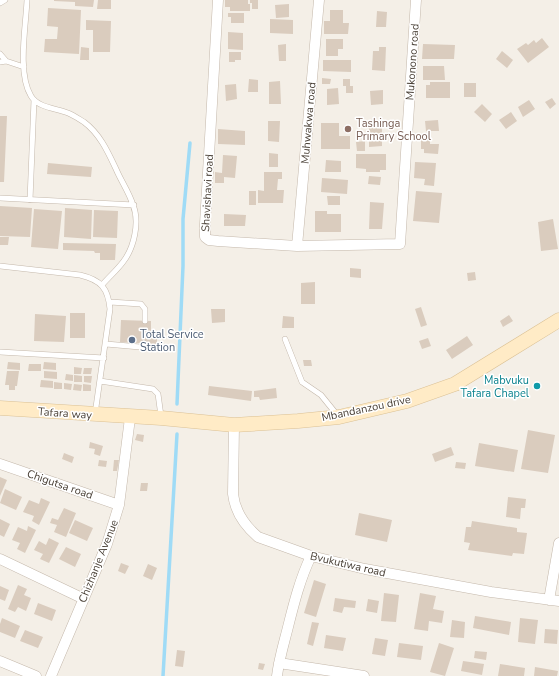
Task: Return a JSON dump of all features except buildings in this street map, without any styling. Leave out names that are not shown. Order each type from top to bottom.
[{"type":"street","name":"Shavishavi road","points":[[218,0],[204,224],[205,237],[214,241],[297,246],[400,244]]},
{"type":"street","name":"Muhwakwa road","points":[[297,246],[319,0]]},
{"type":"street","name":"Mukonono road","points":[[400,244],[416,0]]},
{"type":"street","name":"Mbandanzou drive","points":[[130,418],[161,418],[234,425],[339,417],[407,401],[456,384],[559,320]]},
{"type":"street","name":"Tafara way","points":[[0,408],[130,418]]},
{"type":"street","name":"Chizhanje Avenue","points":[[51,676],[108,544],[119,505],[130,418]]},
{"type":"street","name":"Bvukutiwa road","points":[[234,425],[234,504],[241,519],[258,537],[311,556],[365,569],[429,582],[559,601]]},
{"type":"street","name":"Chigutsa road","points":[[0,464],[119,505]]},
{"type":"street","points":[[549,600],[559,543]]},
{"type":"street","points":[[277,676],[295,598],[305,568],[311,556]]},
{"type":"street","points":[[0,559],[84,599]]},
{"type":"street","points":[[0,661],[36,676]]},
{"type":"street","points":[[279,663],[364,676]]},
{"type":"lane","points":[[0,3],[6,0]]},
{"type":"lane","points":[[28,0],[23,51],[27,87],[38,104],[68,113],[84,122],[94,132],[105,147],[134,205],[136,218],[132,245],[123,262],[102,285]]},
{"type":"lane","points":[[0,54],[3,61],[24,67]]},
{"type":"lane","points":[[30,200],[34,100]]},
{"type":"lane","points":[[0,198],[134,205]]},
{"type":"lane","points":[[0,266],[80,275],[91,278],[102,285],[110,302],[110,310],[95,415]]},
{"type":"lane","points":[[110,302],[141,304],[145,309],[145,321]]},
{"type":"lane","points":[[285,339],[302,382],[321,395],[339,417]]},
{"type":"lane","points":[[106,344],[140,348],[144,343]]},
{"type":"lane","points":[[0,352],[104,358]]},
{"type":"lane","points":[[100,381],[154,389],[158,394],[161,418]]},
{"type":"waterway","points":[[177,404],[183,266],[183,219],[190,143]]},
{"type":"waterway","points":[[163,676],[177,434]]},
{"type":"place","name":"Tashinga Primary School","points":[[348,129]]},
{"type":"place","name":"Total Service Station","points":[[132,340]]},
{"type":"place","name":"Mabvuku Tafara Chapel","points":[[537,386]]}]
